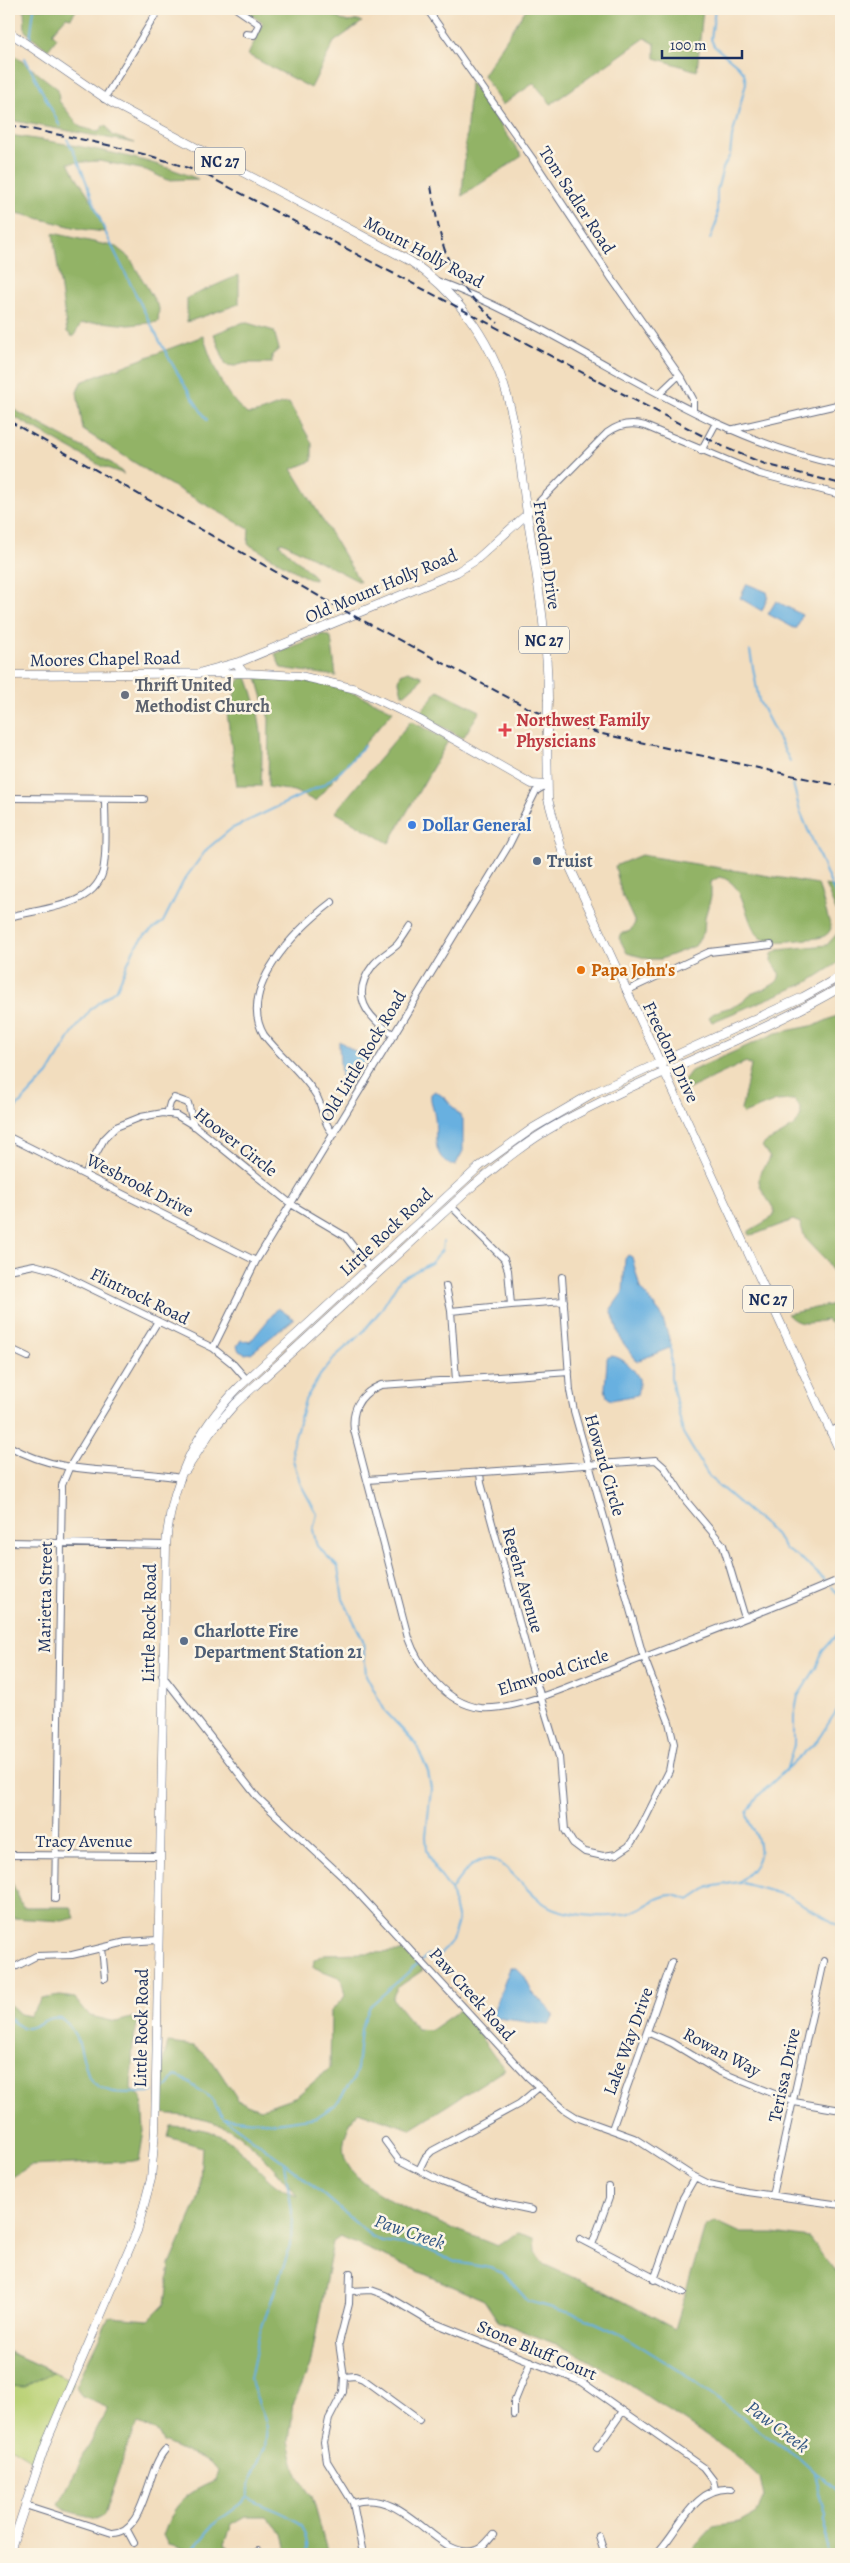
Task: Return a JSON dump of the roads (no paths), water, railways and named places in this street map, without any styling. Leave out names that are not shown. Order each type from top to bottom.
[{"type":"main road","name":"Mount Holly Road","points":[[9,32],[104,99],[410,261],[436,280]]},
{"type":"main road","name":"Freedom Drive","points":[[436,280],[451,295],[480,331],[504,381],[516,432],[546,657],[548,699],[547,785],[550,812],[562,850],[841,1454]]},
{"type":"main road","name":"Old Mount Holly Road","points":[[202,672],[236,663],[457,572],[476,560],[527,514]]},
{"type":"main road","points":[[236,663],[244,673]]},
{"type":"main road","points":[[202,672],[312,678],[356,689],[396,707],[532,784],[547,785]]},
{"type":"main road","name":"Moores Chapel Road","points":[[9,675],[202,672]]},
{"type":"main road","name":"Little Rock Road","points":[[9,2554],[46,2443],[137,2231],[151,2179],[156,2078],[162,1675],[166,1545],[169,1515],[188,1456],[201,1432],[217,1410],[247,1380],[480,1166],[511,1142],[576,1102],[803,997],[841,976]]},
{"type":"main road","name":"Little Rock Road","points":[[181,1478],[210,1433],[235,1404],[451,1206],[504,1161],[541,1135],[579,1113],[768,1026],[841,987]]},
{"type":"street","points":[[104,99],[159,9]]},
{"type":"street","points":[[237,9],[259,24],[254,35],[246,34]]},
{"type":"street","name":"Tom Sadler Road","points":[[427,9],[532,158],[607,272],[679,374],[693,399],[693,411]]},
{"type":"street","name":"Mount Holly Road","points":[[436,280],[513,315],[730,430],[776,449],[841,465]]},
{"type":"street","points":[[659,394],[679,374]]},
{"type":"street","points":[[730,430],[841,404]]},
{"type":"street","points":[[702,451],[716,423]]},
{"type":"street","name":"Old Mount Holly Road","points":[[527,514],[607,433],[616,427],[638,424],[769,477],[841,495]]},
{"type":"street","name":"Old Little Rock Road","points":[[212,1348],[256,1261],[509,845],[536,791],[547,785]]},
{"type":"street","points":[[9,798],[144,799]]},
{"type":"street","points":[[9,917],[78,900],[96,886],[104,866],[105,799]]},
{"type":"street","points":[[332,902],[306,922],[287,946],[262,985],[257,1011],[259,1025],[264,1035],[312,1089],[320,1102],[329,1130],[334,1134]]},
{"type":"street","points":[[394,1035],[369,1015],[363,1006],[362,988],[365,978],[373,965],[396,946],[410,926]]},
{"type":"street","points":[[626,991],[709,952],[771,945]]},
{"type":"street","points":[[167,1114],[170,1103],[174,1098],[181,1099],[188,1103],[194,1126]]},
{"type":"street","name":"Hoover Circle","points":[[85,1174],[104,1140],[116,1128],[141,1117],[167,1114],[176,1115],[194,1126],[291,1204],[344,1236],[369,1267]]},
{"type":"street","name":"Wesbrook Drive","points":[[9,1138],[85,1174],[256,1261]]},
{"type":"street","points":[[451,1206],[504,1259],[508,1270],[511,1305]]},
{"type":"street","name":"Flintrock Road","points":[[9,1270],[24,1266],[46,1267],[212,1348],[233,1364],[247,1380]]},
{"type":"street","name":"Howard Circle","points":[[540,1696],[559,1757],[563,1822],[568,1837],[581,1850],[592,1855],[617,1854],[629,1846],[640,1829],[665,1782],[673,1754],[669,1722],[644,1657],[574,1411],[569,1372],[562,1277]]},
{"type":"street","points":[[446,1286],[451,1311],[456,1380]]},
{"type":"street","points":[[451,1311],[564,1301]]},
{"type":"street","name":"Marietta Street","points":[[56,1899],[55,1856],[61,1495],[69,1468],[158,1321]]},
{"type":"street","points":[[9,1348],[28,1357]]},
{"type":"street","name":"Elmwood Circle","points":[[569,1372],[381,1385],[365,1393],[355,1407],[353,1422],[408,1637],[419,1663],[447,1692],[472,1706],[498,1707],[540,1696],[745,1618],[841,1579]]},
{"type":"street","points":[[830,1432],[841,1426]]},
{"type":"street","points":[[9,1446],[35,1458],[69,1468],[100,1472],[148,1473],[181,1478]]},
{"type":"street","points":[[367,1480],[650,1459],[661,1462],[682,1495],[723,1545],[745,1618]]},
{"type":"street","name":"Regehr Avenue","points":[[480,1472],[491,1520],[540,1696]]},
{"type":"street","points":[[9,1542],[166,1545]]},
{"type":"street","name":"Paw Creek Road","points":[[162,1675],[258,1798],[333,1867],[415,1952],[538,2088],[570,2114],[646,2145],[695,2177],[720,2187],[841,2205]]},
{"type":"street","name":"Tracy Avenue","points":[[9,1855],[159,1856]]},
{"type":"street","points":[[17,1966],[36,1956],[72,1955],[126,1942],[158,1940]]},
{"type":"street","points":[[102,1948],[105,1978]]},
{"type":"street","name":"Terissa Drive","points":[[772,2195],[824,1961]]},
{"type":"street","name":"Lake Way Drive","points":[[612,2130],[672,1962]]},
{"type":"street","name":"Rowan Way","points":[[648,2032],[672,2043],[718,2071],[794,2102],[841,2110]]},
{"type":"street","points":[[419,2170],[425,2158],[432,2151],[519,2104],[538,2088]]},
{"type":"street","points":[[385,2141],[399,2160],[419,2170],[479,2197],[532,2210]]},
{"type":"street","points":[[654,2280],[683,2198],[695,2177]]},
{"type":"street","points":[[592,2245],[608,2198],[609,2187]]},
{"type":"street","points":[[580,2239],[654,2280],[683,2293]]},
{"type":"street","points":[[350,2273],[351,2290],[339,2343],[344,2377],[343,2392],[329,2419],[324,2442],[327,2461],[353,2503],[363,2554]]},
{"type":"street","name":"Stone Bluff Court","points":[[351,2290],[371,2290],[385,2295],[427,2320],[582,2382],[703,2467],[712,2480],[715,2489]]},
{"type":"street","points":[[514,2415],[514,2403],[530,2362]]},
{"type":"street","points":[[344,2377],[355,2376],[363,2379],[419,2420]]},
{"type":"street","points":[[597,2448],[623,2410]]},
{"type":"street","points":[[25,2505],[112,2533],[127,2530],[134,2522],[157,2461],[165,2450]]},
{"type":"street","points":[[656,2554],[698,2500],[715,2489],[731,2489]]},
{"type":"street","points":[[353,2503],[371,2500],[388,2503],[458,2550],[478,2550],[493,2536]]},
{"type":"street","points":[[127,2530],[134,2543]]},
{"type":"street","points":[[598,2536],[605,2554]]},
{"type":"water","points":[[747,584],[767,592],[768,596],[762,611],[740,598]]},
{"type":"water","points":[[776,601],[802,615],[797,628],[768,614]]},
{"type":"water","points":[[339,1041],[367,1059],[342,1098],[339,1045]]},
{"type":"water","points":[[435,1091],[445,1098],[463,1119],[463,1151],[455,1166],[447,1163],[442,1158],[437,1146],[431,1097],[431,1094]]},
{"type":"water","points":[[628,1255],[632,1257],[640,1288],[661,1314],[672,1347],[637,1361],[621,1340],[611,1309],[623,1292],[625,1259]]},
{"type":"water","points":[[278,1308],[294,1319],[251,1353],[245,1354],[239,1351],[237,1346],[241,1340],[250,1342]]},
{"type":"water","points":[[611,1356],[623,1361],[637,1375],[639,1383],[637,1395],[611,1400],[607,1397],[605,1388],[607,1358]]},
{"type":"water","points":[[510,1968],[516,1968],[524,1976],[532,1992],[554,2014],[549,2025],[497,2018],[492,2015]]},
{"type":"waterway","points":[[30,39],[34,9]]},
{"type":"waterway","points":[[710,239],[717,221],[717,190],[723,168],[730,155],[732,137],[746,83],[744,73],[714,46],[711,39],[715,9]]},
{"type":"waterway","points":[[25,58],[60,126]]},
{"type":"waterway","points":[[67,139],[74,151],[103,228],[131,286],[179,376],[207,420]]},
{"type":"waterway","points":[[750,651],[759,701],[790,761]]},
{"type":"waterway","points":[[9,1115],[48,1074],[73,1032],[91,1009],[117,988],[134,949],[145,935],[163,922],[184,880],[207,849],[231,829],[325,784],[340,772],[364,746]]},
{"type":"waterway","points":[[793,784],[800,811],[841,908]]},
{"type":"waterway","points":[[226,2118],[275,2123],[317,2117],[335,2105],[353,2080],[357,2069],[361,2029],[370,2006],[428,1955],[440,1954],[452,1941],[458,1921],[451,1890],[435,1869],[427,1850],[426,1836],[431,1788],[428,1772],[416,1744],[385,1711],[366,1675],[363,1640],[343,1599],[338,1567],[317,1546],[313,1530],[317,1514],[301,1485],[293,1460],[292,1447],[305,1400],[321,1374],[337,1355],[362,1333],[381,1310],[400,1279],[431,1263],[442,1250],[443,1242]]},
{"type":"waterway","points":[[671,1346],[671,1379],[683,1433],[710,1478],[775,1534],[786,1550],[803,1560],[826,1581]]},
{"type":"waterway","points":[[832,1587],[841,1597]]},
{"type":"waterway","points":[[786,1771],[794,1745],[794,1716],[798,1696],[816,1668],[822,1652],[841,1630]]},
{"type":"waterway","points":[[739,1882],[755,1866],[759,1853],[758,1839],[748,1820],[747,1813],[759,1795],[817,1741],[841,1704]]},
{"type":"waterway","points":[[451,1890],[468,1869],[482,1860],[495,1861],[507,1868],[531,1893],[545,1904],[569,1913],[604,1916],[630,1913],[666,1896],[674,1895],[690,1900],[709,1887],[739,1882],[788,1896],[841,1927]]},
{"type":"waterway","name":"Paw Creek","points":[[9,2018],[24,2028],[30,2028],[53,2018],[61,2018],[68,2024],[78,2040],[89,2078],[95,2084],[111,2091],[128,2093],[154,2092]]},
{"type":"waterway","name":"Paw Creek","points":[[159,2092],[168,2086],[175,2076],[182,2078],[210,2097],[223,2117],[293,2169],[371,2236],[382,2241],[422,2247],[455,2262],[490,2268],[503,2273],[528,2301],[581,2316],[624,2336],[680,2371],[758,2430],[801,2459],[841,2496]]},
{"type":"waterway","points":[[189,2554],[215,2523],[240,2505],[247,2497],[252,2477],[265,2447],[267,2426],[250,2379],[259,2335],[291,2245],[292,2210],[284,2164]]},
{"type":"waterway","points":[[815,2474],[826,2515],[826,2554]]},
{"type":"waterway","points":[[247,2497],[279,2511],[297,2522],[307,2540],[307,2554]]},
{"type":"railway","points":[[9,125],[132,151],[204,174],[726,448],[765,464],[841,484]]},
{"type":"railway","points":[[431,186],[443,246],[449,262],[467,292],[498,323]]},
{"type":"railway","points":[[9,421],[354,616],[532,710],[598,733],[841,786]]},
{"type":"place","name":"Thrift United Methodist Church","points":[[125,695]]},
{"type":"place","name":"Northwest Family Physicians","points":[[505,730]]},
{"type":"place","name":"Dollar General","points":[[412,825]]},
{"type":"place","name":"Truist","points":[[537,861]]},
{"type":"place","name":"Papa John's","points":[[581,970]]},
{"type":"place","name":"Charlotte Fire Department Station 21","points":[[184,1641]]}]
